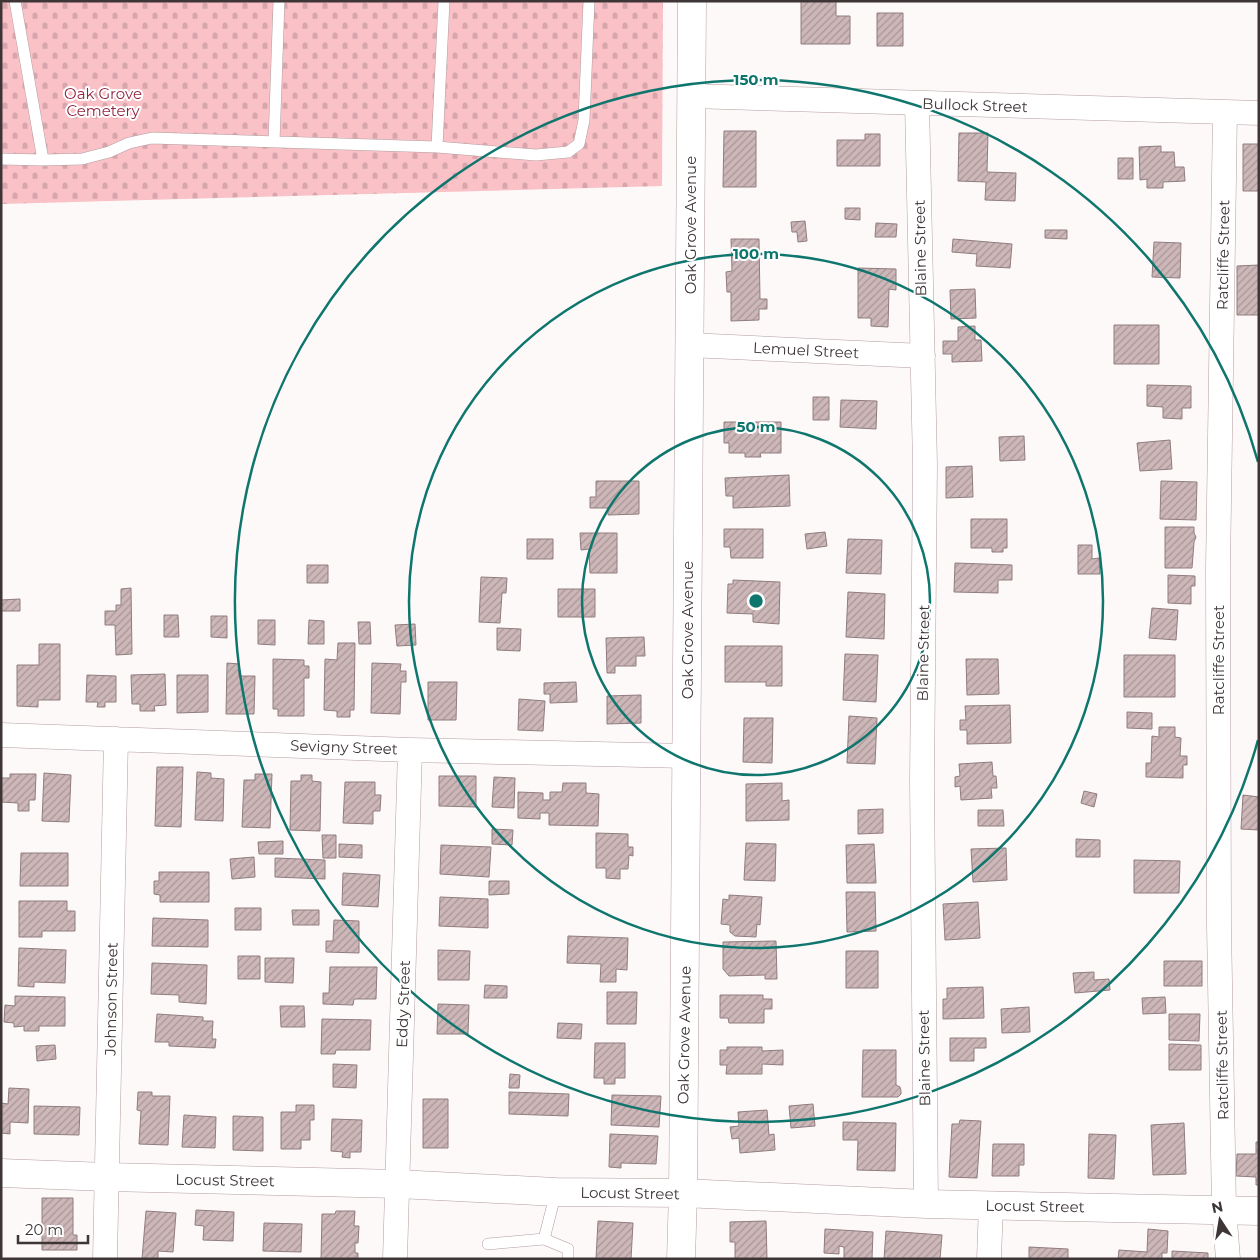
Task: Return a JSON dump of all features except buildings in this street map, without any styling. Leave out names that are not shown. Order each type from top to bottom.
[{"type":"street","name":"Oak Grove Avenue","points":[[681,1259],[687,756],[692,1]]},
{"type":"street","name":"Bullock Street","points":[[691,96],[1259,112]]},
{"type":"street","name":"Blaine Street","points":[[917,103],[925,465],[922,781],[926,1204]]},
{"type":"street","name":"Ratcliffe Street","points":[[1225,112],[1218,568],[1219,925],[1224,1209],[1228,1259]]},
{"type":"street","name":"Lemuel Street","points":[[689,345],[922,356]]},
{"type":"street","name":"Sevigny Street","points":[[1,736],[410,750],[687,756]]},
{"type":"street","name":"Johnson Street","points":[[105,1259],[116,739]]},
{"type":"street","name":"Eddy Street","points":[[396,1259],[410,750]]},
{"type":"street","name":"Locust Street","points":[[1,1173],[398,1184],[556,1192],[683,1193],[926,1204],[1259,1210]]},
{"type":"street","points":[[989,1259],[990,1205]]},
{"type":"lane","points":[[15,1],[43,160]]},
{"type":"lane","points":[[274,142],[279,1]]},
{"type":"lane","points":[[437,146],[444,1]]},
{"type":"lane","points":[[1,159],[82,159],[109,152],[129,143],[152,138],[437,146],[536,155],[568,152],[579,144],[584,120],[589,1]]},
{"type":"lane","points":[[544,1239],[556,1192]]},
{"type":"lane","points":[[488,1244],[544,1239],[568,1249],[568,1259]]},
{"type":"green space","name":"Oak Grove Cemetery","points":[[1,1],[663,1],[662,186],[1,204]]}]
